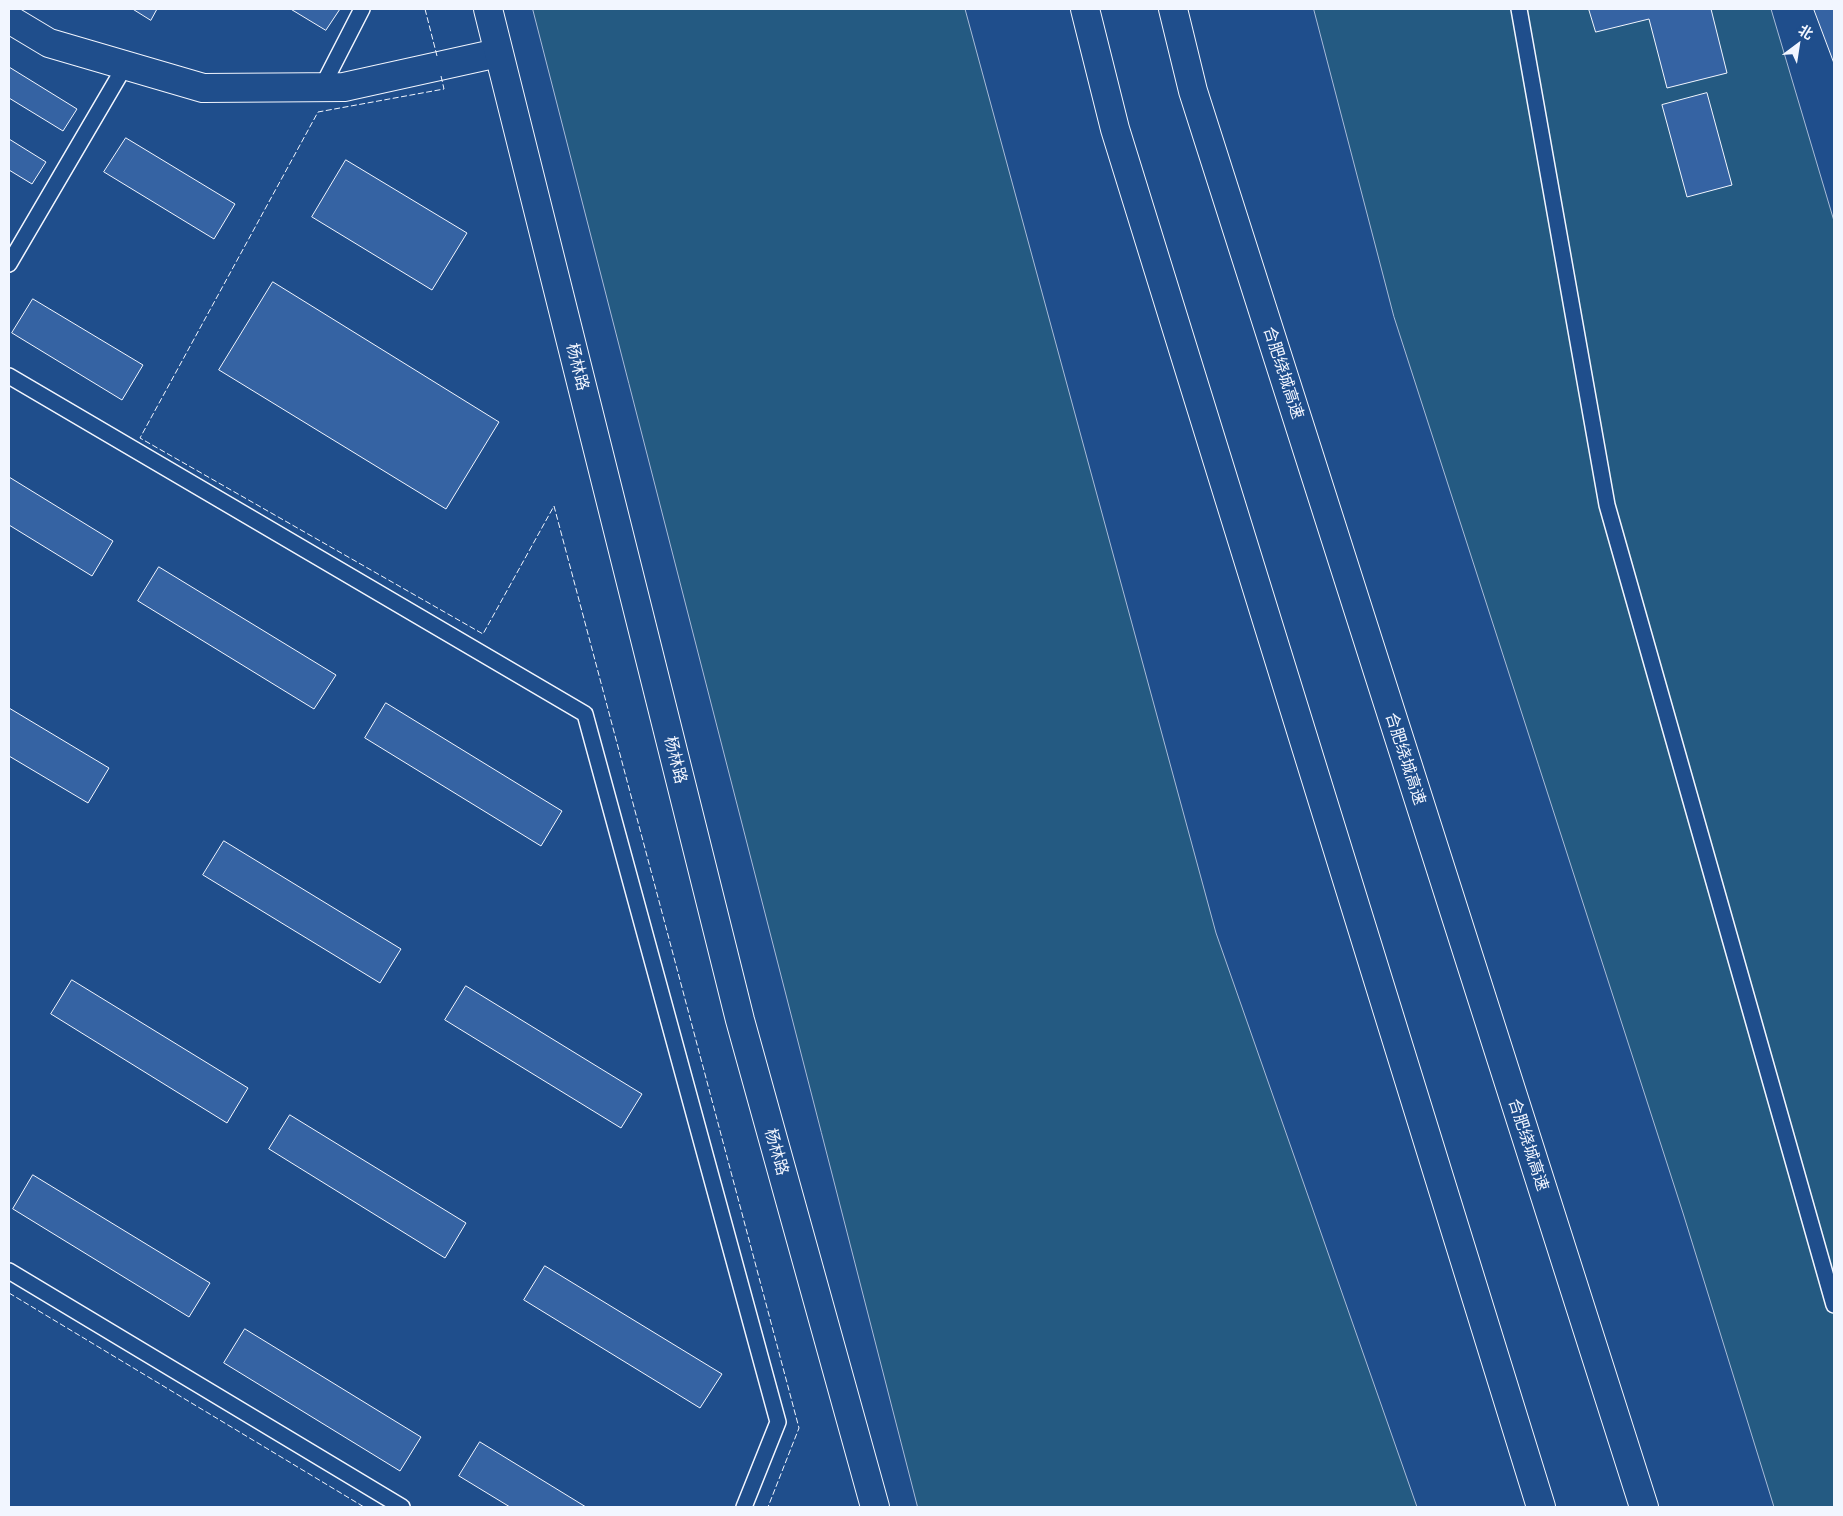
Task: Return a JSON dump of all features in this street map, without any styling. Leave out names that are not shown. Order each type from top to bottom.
[{"type":"main road","name":"杨林路","points":[[488,9],[740,1020],[875,1507]]},
{"type":"main road","points":[[1085,9],[1115,129],[1541,1507]]},
{"type":"main road","name":"合肥绕城高速","points":[[1173,9],[1193,92],[1644,1507]]},
{"type":"main road","points":[[9,19],[49,43],[203,88],[344,87],[498,53]]},
{"type":"lane","points":[[322,87],[362,9]]},
{"type":"lane","points":[[1519,9],[1607,505],[1834,1305]]},
{"type":"lane","points":[[9,264],[125,66]]},
{"type":"lane","points":[[9,376],[585,714],[778,1422],[744,1507]]},
{"type":"lane","points":[[9,1271],[402,1507]]},
{"type":"shaded area","points":[[533,9],[965,9],[1216,933],[1417,1507],[918,1507]]},
{"type":"shaded area","points":[[1314,9],[1771,9],[1834,221],[1834,1507],[1774,1507],[1683,1213],[1394,317]]},
{"type":"building","points":[[133,9],[157,9],[151,20]]},
{"type":"building","points":[[291,9],[340,9],[326,30]]},
{"type":"building","points":[[1589,9],[1711,9],[1727,73],[1667,88],[1649,19],[1596,32]]},
{"type":"building","points":[[1814,9],[1834,9],[1834,63]]},
{"type":"building","points":[[9,67],[77,109],[63,131],[9,98]]},
{"type":"building","points":[[1707,93],[1732,185],[1687,197],[1662,105]]},
{"type":"building","points":[[126,138],[235,204],[214,239],[104,172]]},
{"type":"building","points":[[9,139],[46,162],[32,184],[9,170]]},
{"type":"building","points":[[346,160],[467,233],[432,290],[312,217]]},
{"type":"building","points":[[273,282],[499,422],[446,509],[219,370]]},
{"type":"building","points":[[33,299],[143,365],[122,400],[12,333]]},
{"type":"building","points":[[9,477],[113,541],[92,576],[9,525]]},
{"type":"building","points":[[159,567],[336,675],[314,709],[138,601]]},
{"type":"building","points":[[386,703],[562,811],[541,846],[365,738]]},
{"type":"building","points":[[9,708],[109,768],[88,803],[9,756]]},
{"type":"building","points":[[224,841],[401,949],[380,983],[203,875]]},
{"type":"building","points":[[72,980],[248,1088],[227,1123],[51,1014]]},
{"type":"building","points":[[466,986],[642,1094],[621,1128],[445,1020]]},
{"type":"building","points":[[290,1115],[466,1223],[445,1258],[269,1149]]},
{"type":"building","points":[[33,1175],[210,1283],[189,1317],[13,1209]]},
{"type":"building","points":[[545,1266],[722,1374],[700,1408],[524,1300]]},
{"type":"building","points":[[245,1329],[421,1437],[400,1471],[224,1363]]},
{"type":"building","points":[[480,1442],[586,1507],[510,1507],[459,1476]]},
{"type":"fence","points":[[425,9],[437,56]]},
{"type":"fence","points":[[441,76],[444,89],[318,112],[140,438],[483,634],[554,506],[799,1428],[768,1507]]},
{"type":"fence","points":[[9,1293],[364,1507]]}]
